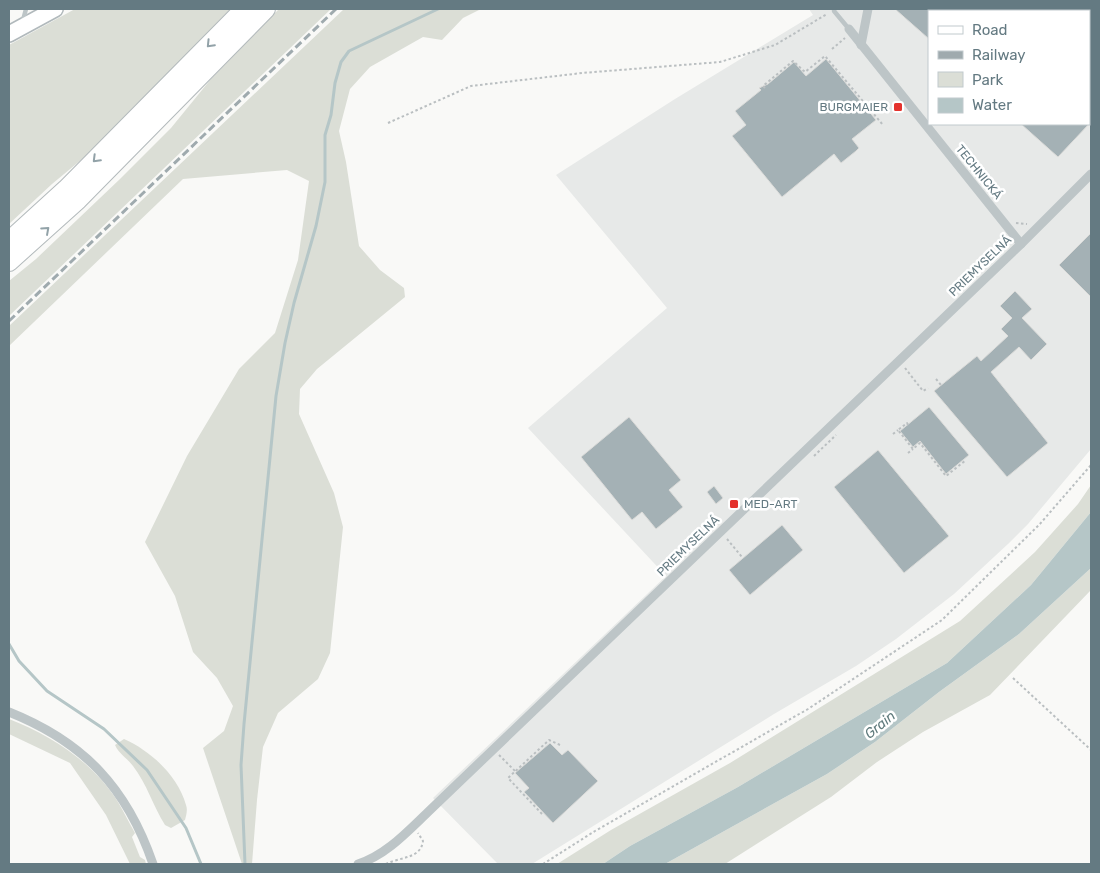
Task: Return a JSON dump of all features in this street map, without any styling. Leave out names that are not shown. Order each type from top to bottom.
[{"type":"highway","points":[[9,241],[73,183],[244,9]]},
{"type":"highway","points":[[9,262],[84,194],[266,9]]},
{"type":"main road","points":[[15,31],[55,9]]},
{"type":"street","points":[[861,45],[868,9]]},
{"type":"street","name":"TECHNICKÁ","points":[[847,33],[861,45],[1021,244]]},
{"type":"street","name":"PRIEMYSELNÁ","points":[[358,864],[376,856],[412,827],[1021,244],[1091,174]]},
{"type":"street","points":[[9,712],[55,734],[82,753],[102,772],[113,784],[131,812],[140,829],[153,864]]},
{"type":"lane","points":[[15,31],[26,9]]},
{"type":"lane","points":[[834,10],[847,33]]},
{"type":"path","points":[[388,122],[472,86],[720,62],[775,45],[834,10]]},
{"type":"path","points":[[832,49],[847,33]]},
{"type":"path","points":[[765,88],[763,86],[793,61],[805,72],[824,56],[883,125]]},
{"type":"path","points":[[1011,220],[1016,224],[1022,225],[1033,222]]},
{"type":"path","points":[[903,366],[923,390],[928,388]]},
{"type":"path","points":[[936,379],[941,385]]},
{"type":"path","points":[[894,434],[907,423],[908,425]]},
{"type":"path","points":[[898,430],[913,449]]},
{"type":"path","points":[[908,453],[920,443],[946,476],[966,460]]},
{"type":"path","points":[[543,864],[595,830],[808,709],[942,620],[1040,525],[1091,465]]},
{"type":"path","points":[[725,538],[742,558]]},
{"type":"path","points":[[1012,678],[1091,750]]},
{"type":"path","points":[[542,814],[519,792],[508,778],[548,740],[560,745]]},
{"type":"path","points":[[500,755],[515,771]]},
{"type":"path","points":[[508,771],[512,775]]},
{"type":"path","points":[[533,810],[536,807]]},
{"type":"path","points":[[386,864],[411,856],[422,847],[423,841],[421,836],[412,827]]},
{"type":"shaded area","points":[[809,9],[1091,9],[1091,449],[1028,524],[1008,544],[954,594],[896,639],[856,666],[774,714],[532,864],[498,864],[433,798],[666,576],[528,428],[667,308],[556,175],[675,99],[813,15]]},
{"type":"green space","points":[[75,9],[233,9],[93,150],[52,184],[9,224],[9,45]]},
{"type":"green space","points":[[279,9],[331,9],[9,316],[9,281],[36,259],[171,128],[211,79]]},
{"type":"green space","points":[[344,9],[481,9],[463,18],[442,40],[423,37],[370,67],[350,89],[339,131],[346,162],[359,246],[380,270],[404,288],[405,297],[317,369],[300,389],[299,414],[334,493],[343,527],[330,653],[318,679],[278,713],[263,747],[252,864],[242,864],[203,748],[224,731],[233,706],[217,678],[193,652],[175,596],[145,542],[187,456],[239,369],[275,333],[298,260],[309,181],[287,170],[183,179],[9,346],[9,326]]},
{"type":"green space","points":[[1091,485],[1091,512],[1031,585],[947,663],[738,787],[630,846],[603,864],[557,864],[611,830],[730,763],[960,621],[1035,552],[1078,504]]},
{"type":"green space","points":[[1091,568],[1091,590],[990,695],[923,732],[877,762],[831,797],[725,864],[665,864],[827,774],[875,742],[939,692],[1019,634]]},
{"type":"green space","points":[[9,719],[56,742],[84,763],[96,775],[108,788],[120,806],[135,833],[132,837],[140,857],[145,860],[146,864],[130,864],[106,815],[70,763],[9,734]]},
{"type":"green space","points":[[124,739],[144,750],[162,766],[177,784],[186,805],[185,820],[171,828],[165,825],[138,773],[115,745]]},
{"type":"water","name":"Grain","points":[[1091,512],[1091,568],[1019,634],[939,692],[875,742],[827,774],[665,864],[603,864],[630,846],[738,787],[947,663],[1031,585]]},
{"type":"building","points":[[895,9],[929,9],[928,38]]},
{"type":"building","points":[[826,59],[876,120],[852,139],[859,148],[856,151],[841,163],[834,154],[782,197],[732,136],[746,125],[735,111],[761,90],[759,88],[768,84],[794,62],[806,76]]},
{"type":"building","points":[[1022,125],[1088,125],[1058,157]]},
{"type":"building","points":[[1091,233],[1091,297],[1059,265]]},
{"type":"building","points":[[1015,291],[1032,309],[1022,318],[1047,344],[1031,360],[1019,347],[991,372],[1048,443],[1007,477],[934,391],[977,356],[981,361],[1008,336],[1001,329],[1012,318],[1000,306]]},
{"type":"building","points":[[929,407],[969,455],[946,474],[920,441],[913,447],[900,431]]},
{"type":"building","points":[[629,417],[681,480],[669,490],[683,507],[656,529],[642,512],[632,520],[581,457]]},
{"type":"building","points":[[878,450],[949,536],[904,573],[834,487]]},
{"type":"building","points":[[714,486],[723,498],[716,504],[707,492]]},
{"type":"building","points":[[782,525],[803,550],[750,595],[729,570]]},
{"type":"building","points":[[550,743],[562,755],[568,750],[598,781],[553,823],[524,792],[529,788],[515,773]]},
{"type":"waterway","points":[[245,864],[241,765],[276,396],[294,303],[316,226],[325,182],[325,135],[331,115],[335,83],[341,62],[349,51],[438,9]]},
{"type":"waterway","points":[[9,644],[19,661],[47,691],[104,729],[147,770],[186,828],[201,864]]},
{"type":"railway","points":[[9,321],[336,9]]},
{"type":"place","name":"BURGMAIER","points":[[898,107]]},
{"type":"place","name":"MED-ART","points":[[734,504]]}]
